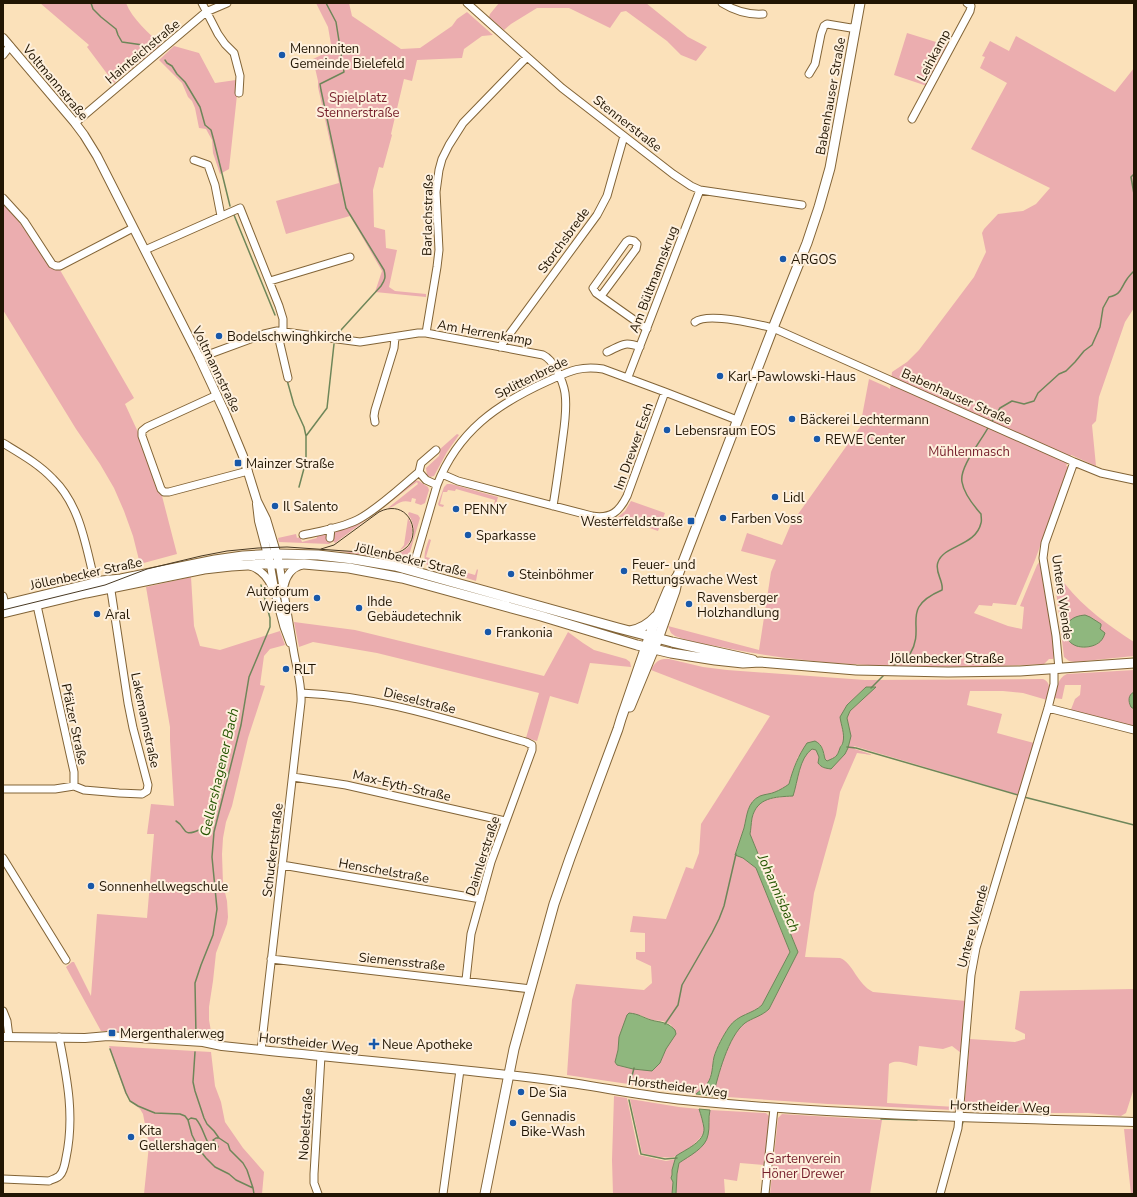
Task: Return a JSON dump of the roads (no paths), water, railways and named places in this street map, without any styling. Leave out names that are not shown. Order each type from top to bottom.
[{"type":"main road","name":"Babenhauser Straße","points":[[772,328],[807,243],[827,182],[860,3]]},
{"type":"main road","points":[[618,730],[625,720],[654,637],[675,591],[678,574],[772,328]]},
{"type":"main road","name":"Jöllenbecker Straße","points":[[4,606],[36,601],[110,584],[307,554],[342,557],[412,571],[629,631],[760,662]]},
{"type":"main road","name":"Jöllenbecker Straße","points":[[110,584],[131,577],[209,561],[243,556],[356,569],[410,580],[541,616],[626,642],[715,660],[856,670],[912,672],[985,672],[1057,669],[1134,663]]},
{"type":"main road","name":"Splittenbrede","points":[[410,580],[412,571]]},
{"type":"main road","points":[[654,637],[659,613],[668,590],[678,574]]},
{"type":"main road","points":[[629,631],[646,625],[659,613]]},
{"type":"main road","points":[[626,642],[638,657],[638,666]]},
{"type":"main road","points":[[485,1194],[508,1075],[554,904],[618,730],[638,666],[650,648]]},
{"type":"street","points":[[202,3],[218,34],[234,53],[240,76],[239,93]]},
{"type":"street","name":"Hainteichstraße","points":[[75,123],[206,12],[227,3]]},
{"type":"street","name":"Stennerstraße","points":[[467,3],[562,88],[691,186],[700,190],[802,205]]},
{"type":"street","points":[[722,3],[730,8],[746,13],[763,14]]},
{"type":"street","name":"Leihkamp","points":[[912,119],[970,11],[971,6],[967,3]]},
{"type":"street","points":[[809,74],[815,64],[824,26],[827,24],[851,28],[855,27]]},
{"type":"street","name":"Voltmannstraße","points":[[3,38],[75,123],[97,156],[199,358],[232,429],[248,471],[257,502],[266,519],[273,559]]},
{"type":"street","points":[[3,54],[10,46]]},
{"type":"street","name":"Barlachstraße","points":[[426,333],[437,267],[438,250],[436,192],[442,159],[463,123],[527,57]]},
{"type":"street","name":"Storchsbrede","points":[[500,347],[597,215],[607,196],[624,136]]},
{"type":"street","points":[[194,160],[208,165],[215,185],[221,216]]},
{"type":"street","name":"Am Bültmannskrug","points":[[628,378],[700,190]]},
{"type":"street","points":[[3,198],[24,221],[52,264],[56,266],[60,266],[133,228]]},
{"type":"street","points":[[145,250],[240,208],[281,312],[280,332],[288,378]]},
{"type":"street","points":[[601,296],[636,249],[637,246],[634,241],[629,240],[626,242],[593,288],[601,296],[647,329]]},
{"type":"street","points":[[270,281],[350,257]]},
{"type":"street","name":"Babenhauser Straße","points":[[695,322],[700,319],[724,319],[772,328],[1074,462],[1101,473],[1134,480]]},
{"type":"street","name":"Am Herrenkamp","points":[[199,358],[264,334],[280,332],[352,342],[426,333],[539,354],[547,357],[553,363],[559,376]]},
{"type":"street","points":[[375,422],[375,410],[394,348],[395,337]]},
{"type":"street","points":[[608,352],[627,343],[640,347]]},
{"type":"street","name":"Splittenbrede","points":[[412,571],[437,485],[454,453],[460,445],[471,431],[496,408],[559,376],[571,371],[588,368],[603,369],[737,420]]},
{"type":"street","points":[[552,506],[560,463],[565,421],[566,394],[559,376]]},
{"type":"street","name":"Im Drewer Esch","points":[[442,474],[458,481],[552,506],[600,517],[612,514],[619,509],[627,496],[665,392]]},
{"type":"street","points":[[217,395],[146,427],[142,431],[142,436],[161,489],[164,492],[169,492],[248,471]]},
{"type":"street","points":[[3,443],[35,462],[55,480],[67,495],[81,524],[96,587]]},
{"type":"street","points":[[303,535],[349,523],[362,517],[418,472],[421,463],[436,450]]},
{"type":"street","name":"Untere Wende","points":[[940,1194],[958,1128],[971,975],[976,948],[1048,708],[1057,669],[1056,636],[1043,551],[1074,462]]},
{"type":"street","points":[[418,472],[426,480],[437,485]]},
{"type":"street","points":[[330,538],[331,528]]},
{"type":"street","name":"Schuckertstraße","points":[[261,1050],[293,777],[301,693],[283,588],[273,559]]},
{"type":"street","name":"Schuckertstraße","points":[[273,559],[276,597],[284,627],[294,654]]},
{"type":"street","points":[[283,588],[285,580],[294,568],[304,564]]},
{"type":"street","name":"Schuckertstraße","points":[[242,565],[257,568],[265,574],[276,597]]},
{"type":"street","name":"Lakemannstraße","points":[[74,786],[89,791],[142,794],[149,789],[128,704],[110,584]]},
{"type":"street","name":"Pfälzer Straße","points":[[36,601],[74,772],[74,786]]},
{"type":"street","name":"Dieselstraße","points":[[301,693],[352,697],[390,704],[419,711],[530,744]]},
{"type":"street","points":[[1048,708],[1134,730]]},
{"type":"street","name":"Daimlerstraße","points":[[466,980],[471,934],[491,862],[532,750],[530,744]]},
{"type":"street","name":"Max-Eyth-Straße","points":[[293,777],[346,785],[506,821]]},
{"type":"street","points":[[3,789],[55,790],[74,786]]},
{"type":"street","points":[[3,858],[66,960]]},
{"type":"street","name":"Henschelstraße","points":[[282,865],[481,899]]},
{"type":"street","name":"Siemensstraße","points":[[271,959],[466,980],[531,989]]},
{"type":"street","points":[[3,1011],[6,1021],[6,1037]]},
{"type":"street","name":"Horstheider Weg","points":[[6,1037],[85,1038],[108,1042],[202,1047],[222,1046],[560,1081],[694,1102],[774,1108],[959,1117],[1134,1122]]},
{"type":"street","points":[[3,1179],[49,1181],[62,1174],[68,1150],[70,1130],[68,1083],[59,1037]]},
{"type":"street","name":"Nobelstraße","points":[[318,1194],[314,1183],[314,1174],[321,1056]]},
{"type":"street","points":[[442,1194],[460,1070]]},
{"type":"street","points":[[765,1194],[774,1108]]},
{"type":"waterway","name":"Gellershagener Bach","points":[[91,3],[93,9],[116,29],[122,42],[143,45],[149,48]]},
{"type":"waterway","points":[[326,3],[336,22],[344,72],[320,84],[346,208],[384,270],[385,275],[381,286],[338,334]]},
{"type":"waterway","name":"Gellershagener Bach","points":[[165,60],[185,82],[200,107],[205,125],[211,130],[230,206]]},
{"type":"waterway","name":"Johannisbach","points":[[1134,174],[1131,177],[1134,194]]},
{"type":"waterway","name":"Gellershagener Bach","points":[[234,215],[275,315]]},
{"type":"waterway","name":"Johannisbach","points":[[991,423],[1000,408],[1012,401],[1024,404],[1034,401],[1038,393],[1059,374],[1066,371],[1084,351],[1092,345],[1100,327],[1103,308],[1109,297],[1119,293],[1134,271]]},
{"type":"waterway","points":[[306,436],[327,408],[334,344]]},
{"type":"waterway","name":"Gellershagener Bach","points":[[287,380],[294,405],[304,427],[306,436],[306,461],[299,487]]},
{"type":"waterway","name":"Johannisbach","points":[[892,667],[904,660],[910,654],[916,635],[917,611],[921,604],[929,597],[942,590],[942,583],[937,569],[941,556],[967,541],[978,531],[981,522],[981,514],[967,495],[963,486],[962,476],[967,461],[989,426]]},
{"type":"waterway","name":"Gellershagener Bach","points":[[196,1036],[195,983],[213,935],[217,909],[212,857],[214,832],[241,725],[249,677],[270,627],[270,618],[261,585]]},
{"type":"waterway","name":"Johannisbach","points":[[871,688],[885,674]]},
{"type":"waterway","points":[[847,747],[856,748],[1018,795]]},
{"type":"waterway","points":[[1024,797],[1134,825]]},
{"type":"waterway","points":[[176,821],[185,831],[189,833],[201,830]]},
{"type":"waterway","points":[[665,1024],[678,1005],[682,985],[719,919],[724,906],[736,854]]},
{"type":"waterway","points":[[110,1049],[130,1101],[155,1113],[180,1114],[185,1116],[188,1120],[192,1135],[199,1149],[206,1158],[215,1167],[229,1174],[236,1180],[253,1188]]},
{"type":"waterway","name":"Gellershagener Bach","points":[[195,1052],[193,1082],[204,1118],[219,1138],[228,1144],[230,1150],[243,1163],[247,1170],[254,1194]]},
{"type":"waterway","points":[[630,1084],[634,1068]]},
{"type":"waterway","points":[[629,1100],[641,1154],[665,1159],[677,1158]]},
{"type":"waterway","points":[[188,1120],[191,1118],[196,1119],[210,1146],[218,1147],[213,1140],[219,1138]]},
{"type":"waterway","points":[[881,1119],[917,1120]]},
{"type":"waterway","points":[[961,1128],[963,1122]]},
{"type":"tram line","points":[[3,610],[105,585],[147,569],[227,551],[287,547],[390,554],[402,551],[410,544],[413,535],[412,525],[408,517],[401,511],[391,509],[379,512],[334,545],[321,549]]},
{"type":"place","name":"Mennoniten Gemeinde Bielefeld","points":[[282,55]]},
{"type":"place","name":"ARGOS","points":[[783,259]]},
{"type":"place","name":"Bodelschwinghkirche","points":[[219,336]]},
{"type":"place","name":"Karl-Pawlowski-Haus","points":[[720,376]]},
{"type":"place","name":"Bäckerei Lechtermann","points":[[792,419]]},
{"type":"place","name":"Lebensraum EOS","points":[[667,430]]},
{"type":"place","name":"REWE Center","points":[[817,439]]},
{"type":"place","name":"Mainzer Straße","points":[[238,463]]},
{"type":"place","name":"Lidl","points":[[775,497]]},
{"type":"place","name":"Il Salento","points":[[275,506]]},
{"type":"place","name":"PENNY","points":[[456,509]]},
{"type":"place","name":"Farben Voss","points":[[723,518]]},
{"type":"place","name":"Westerfeldstraße","points":[[691,521]]},
{"type":"place","name":"Sparkasse","points":[[468,535]]},
{"type":"place","name":"Feuer- und Rettungswache West","points":[[624,571]]},
{"type":"place","name":"Steinböhmer","points":[[511,574]]},
{"type":"place","name":"Autoforum Wiegers","points":[[317,598]]},
{"type":"place","name":"Ravensberger Holzhandlung","points":[[689,604]]},
{"type":"place","name":"Ihde Gebäudetechnik","points":[[359,608]]},
{"type":"place","name":"Aral","points":[[97,614]]},
{"type":"place","name":"Frankonia","points":[[488,632]]},
{"type":"place","name":"RLT","points":[[286,669]]},
{"type":"place","name":"Sonnenhellwegschule","points":[[91,886]]},
{"type":"place","name":"Mergenthalerweg","points":[[112,1033]]},
{"type":"place","name":"Neue Apotheke","points":[[374,1044]]},
{"type":"place","name":"De Sia","points":[[521,1092]]},
{"type":"place","name":"Gennadis Bike-Wash","points":[[513,1123]]},
{"type":"place","name":"Kita Gellershagen","points":[[131,1137]]},
{"type":"park label","name":"Spielplatz Stennerstraße","points":[[358,104]]},
{"type":"park label","name":"Mühlenmasch","points":[[969,451]]},
{"type":"park label","name":"Gartenverein Höner Drewer","points":[[803,1166]]}]
